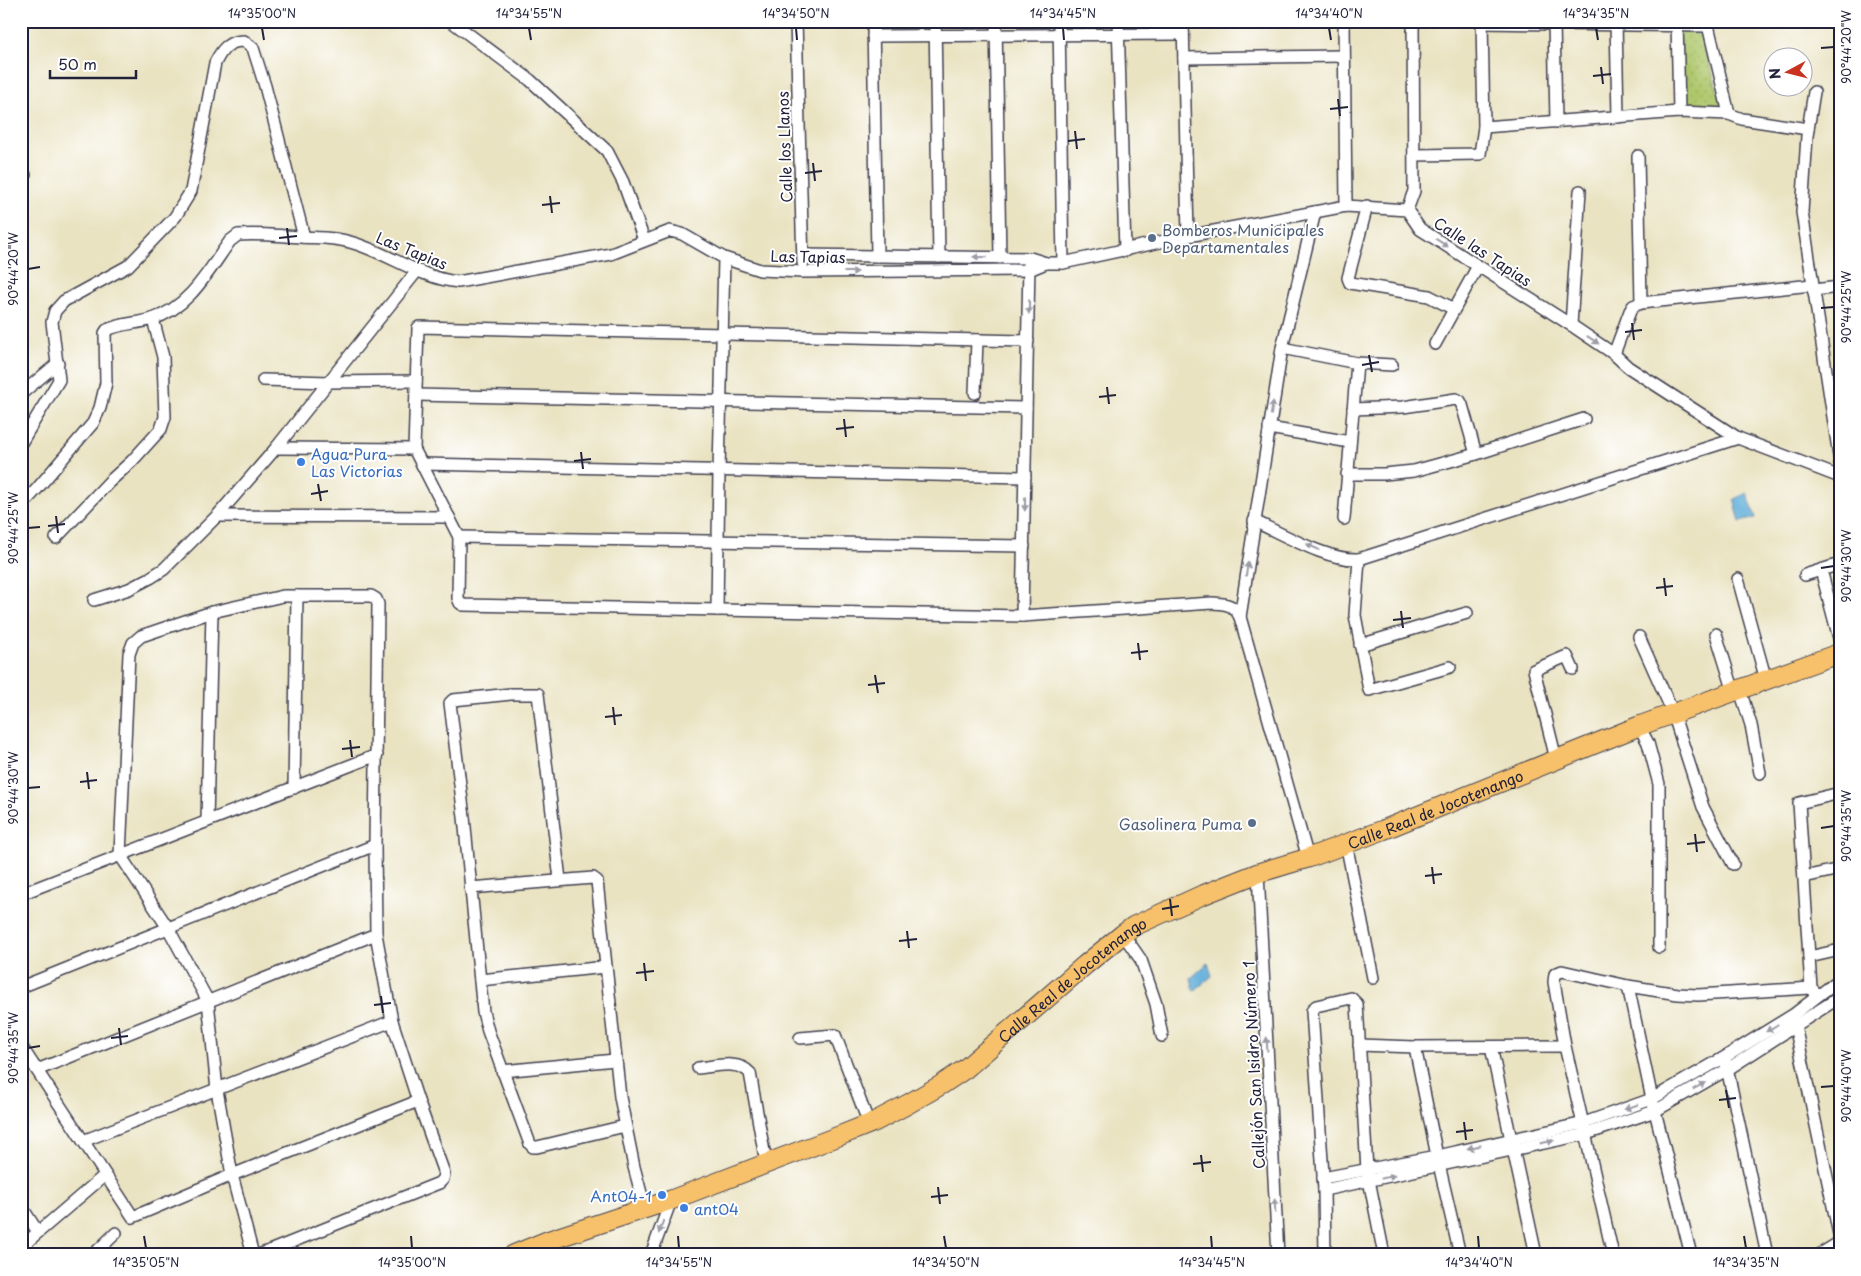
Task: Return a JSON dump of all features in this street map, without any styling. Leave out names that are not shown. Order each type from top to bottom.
[{"type":"main road","name":"Calle Real de Jocotenango","points":[[513,1255],[547,1241],[671,1200],[869,1124],[941,1085],[966,1069],[1085,965],[1134,926],[1200,896],[1258,873],[1346,844],[1639,726],[1840,653]]},
{"type":"street","points":[[451,21],[530,80],[607,151],[622,182],[644,240]]},
{"type":"street","name":"Calle los Llanos","points":[[796,21],[803,272]]},
{"type":"street","points":[[873,21],[877,256]]},
{"type":"street","points":[[935,21],[939,257]]},
{"type":"street","points":[[996,21],[1000,258]]},
{"type":"street","points":[[1059,21],[1063,263]]},
{"type":"street","points":[[1118,21],[1125,251]]},
{"type":"street","points":[[1183,21],[1188,236]]},
{"type":"street","points":[[1344,21],[1346,206]]},
{"type":"street","points":[[1046,263],[1063,263],[1188,236],[1346,206],[1407,210],[1414,191],[1413,21]]},
{"type":"street","points":[[1414,155],[1480,154],[1484,127],[1482,22],[1707,24],[1729,114]]},
{"type":"street","points":[[1554,23],[1556,122]]},
{"type":"street","points":[[1616,23],[1618,117]]},
{"type":"street","points":[[1677,24],[1679,112]]},
{"type":"street","points":[[874,36],[1183,34]]},
{"type":"street","points":[[21,443],[59,380],[52,322],[55,310],[71,297],[128,266],[175,216],[191,191],[215,63],[222,49],[234,41],[244,41],[253,48],[265,86],[304,237]]},
{"type":"street","points":[[1184,58],[1344,56]]},
{"type":"street","points":[[1813,98],[1808,129],[1802,212],[1840,463]]},
{"type":"street","points":[[1484,127],[1679,112],[1729,114],[1742,119],[1808,129]]},
{"type":"street","points":[[1638,156],[1641,303]]},
{"type":"street","points":[[1572,325],[1580,191]]},
{"type":"street","points":[[1367,206],[1348,281],[1350,283],[1429,296],[1454,309]]},
{"type":"street","name":"Calle las Tapias","points":[[1407,210],[1420,229],[1572,325],[1614,354],[1628,367],[1738,438],[1840,477]]},
{"type":"street","points":[[1240,617],[1282,348],[1315,212]]},
{"type":"street","name":"Las Tapias","points":[[153,319],[176,307],[193,292],[230,241],[238,235],[320,237],[350,242],[398,261],[417,271],[448,281],[458,282],[597,258],[670,231],[682,234],[724,258],[760,270],[803,272],[1029,270],[1046,263]]},
{"type":"street","name":"Las Tapias","points":[[803,255],[1030,258],[1046,263]]},
{"type":"street","points":[[717,610],[724,258]]},
{"type":"street","points":[[1022,616],[1030,258]]},
{"type":"street","points":[[1435,344],[1478,266]]},
{"type":"street","points":[[94,600],[129,589],[164,569],[216,516],[276,448],[417,271]]},
{"type":"street","points":[[1614,354],[1630,311],[1633,306],[1641,303],[1840,286]]},
{"type":"street","points":[[21,506],[93,423],[100,408],[106,383],[105,333],[107,330],[153,319],[163,357],[164,417],[160,430],[56,538]]},
{"type":"street","points":[[1028,342],[422,326],[418,328],[414,449],[459,537],[458,598],[460,603],[463,605],[1022,616],[1212,603],[1227,604],[1236,609],[1240,617],[1308,858]]},
{"type":"street","points":[[975,393],[977,340]]},
{"type":"street","points":[[1282,348],[1357,363],[1392,365]]},
{"type":"street","points":[[21,394],[58,363]]},
{"type":"street","points":[[1344,519],[1357,363]]},
{"type":"street","points":[[262,380],[329,382],[416,381]]},
{"type":"street","points":[[416,395],[720,403],[1026,408]]},
{"type":"street","points":[[1353,410],[1403,407],[1456,399],[1462,405],[1476,454]]},
{"type":"street","points":[[1347,474],[1384,474],[1414,471],[1476,454],[1584,418]]},
{"type":"street","points":[[1269,428],[1350,442]]},
{"type":"street","points":[[1254,521],[1330,556],[1346,560],[1359,560],[1738,438]]},
{"type":"street","points":[[276,448],[414,449]]},
{"type":"street","points":[[422,464],[1025,477]]},
{"type":"street","points":[[216,516],[449,517]]},
{"type":"street","points":[[459,537],[1024,546]]},
{"type":"street","points":[[1359,560],[1355,615],[1369,690],[1450,667]]},
{"type":"street","points":[[1805,575],[1840,564]]},
{"type":"street","points":[[1821,570],[1840,642]]},
{"type":"street","points":[[1738,579],[1766,680]]},
{"type":"street","points":[[253,1255],[232,1175],[217,1090],[208,1001],[168,928],[120,855],[129,654],[133,644],[141,636],[212,612],[282,596],[371,596],[376,599],[378,604],[375,845],[376,934],[392,1021],[444,1173],[443,1179],[439,1183],[259,1255]]},
{"type":"street","points":[[294,788],[298,596]]},
{"type":"street","points":[[208,821],[212,612]]},
{"type":"street","points":[[1360,645],[1467,613]]},
{"type":"street","points":[[1716,634],[1751,725],[1760,773]]},
{"type":"street","points":[[1639,637],[1673,713],[1703,807],[1733,864]]},
{"type":"street","points":[[1556,759],[1534,670],[1567,656],[1572,669]]},
{"type":"street","points":[[560,880],[539,696],[535,693],[457,699],[450,703],[483,1012],[502,1071],[530,1144],[533,1147],[625,1126]]},
{"type":"street","points":[[1639,726],[1648,743],[1659,784],[1659,947]]},
{"type":"street","points":[[21,894],[377,755]]},
{"type":"street","points":[[1324,1190],[1368,1176],[1585,1128],[1653,1105],[1728,1070],[1794,1021],[1814,991],[1809,957],[1800,803],[1840,793]]},
{"type":"street","points":[[1346,844],[1373,978]]},
{"type":"street","points":[[21,988],[375,845]]},
{"type":"street","points":[[1804,877],[1840,870]]},
{"type":"street","name":"Callejón San Isidro Número 1","points":[[1258,873],[1278,1255]]},
{"type":"street","points":[[470,888],[593,878],[597,881],[615,1060],[625,1126],[645,1208]]},
{"type":"street","points":[[37,1070],[376,934]]},
{"type":"street","points":[[1123,934],[1141,960],[1156,1004],[1162,1036]]},
{"type":"street","points":[[1809,957],[1840,950]]},
{"type":"street","points":[[480,980],[606,968]]},
{"type":"street","points":[[1612,1255],[1585,1128],[1565,1046],[1554,982],[1555,974],[1562,971],[1628,986],[1678,994],[1698,995],[1814,991],[1840,978]]},
{"type":"street","points":[[1628,986],[1653,1105],[1692,1255]]},
{"type":"street","points":[[1325,1255],[1324,1190],[1312,1011],[1313,1008],[1351,998],[1357,1004],[1368,1176],[1384,1255]]},
{"type":"street","points":[[1653,1105],[1725,1058],[1840,998]]},
{"type":"street","points":[[83,1141],[392,1021]]},
{"type":"street","points":[[1794,1021],[1840,1241],[1818,1255]]},
{"type":"street","points":[[800,1038],[835,1035],[869,1124]]},
{"type":"street","points":[[1359,1045],[1415,1047],[1565,1046]]},
{"type":"street","points":[[21,1046],[133,1217],[232,1175],[418,1101]]},
{"type":"street","points":[[1415,1047],[1438,1161],[1460,1255]]},
{"type":"street","points":[[1490,1047],[1513,1144],[1536,1255]]},
{"type":"street","points":[[1725,1058],[1766,1255]]},
{"type":"street","points":[[502,1071],[615,1060]]},
{"type":"street","points":[[698,1068],[736,1065],[750,1073],[766,1163]]},
{"type":"street","points":[[21,1247],[105,1175]]},
{"type":"street","points":[[1323,1178],[1368,1176]]},
{"type":"street","points":[[651,1255],[671,1200]]},
{"type":"street","points":[[21,1206],[38,1232]]},
{"type":"street","points":[[92,1255],[116,1232]]},
{"type":"green space","points":[[1679,30],[1701,35],[1723,109],[1682,106]]},
{"type":"water","points":[[1747,493],[1756,518],[1740,522],[1734,499]]},
{"type":"water","points":[[1208,963],[1212,976],[1194,991],[1191,978]]},
{"type":"place","name":"Bomberos Municipales Departamentales","points":[[1152,238]]},
{"type":"place","name":"Agua Pura Las Victorias","points":[[301,462]]},
{"type":"place","name":"Gasolinera Puma","points":[[1252,823]]},
{"type":"place","name":"Ant04-1","points":[[662,1195]]},
{"type":"place","name":"ant04","points":[[684,1208]]}]
